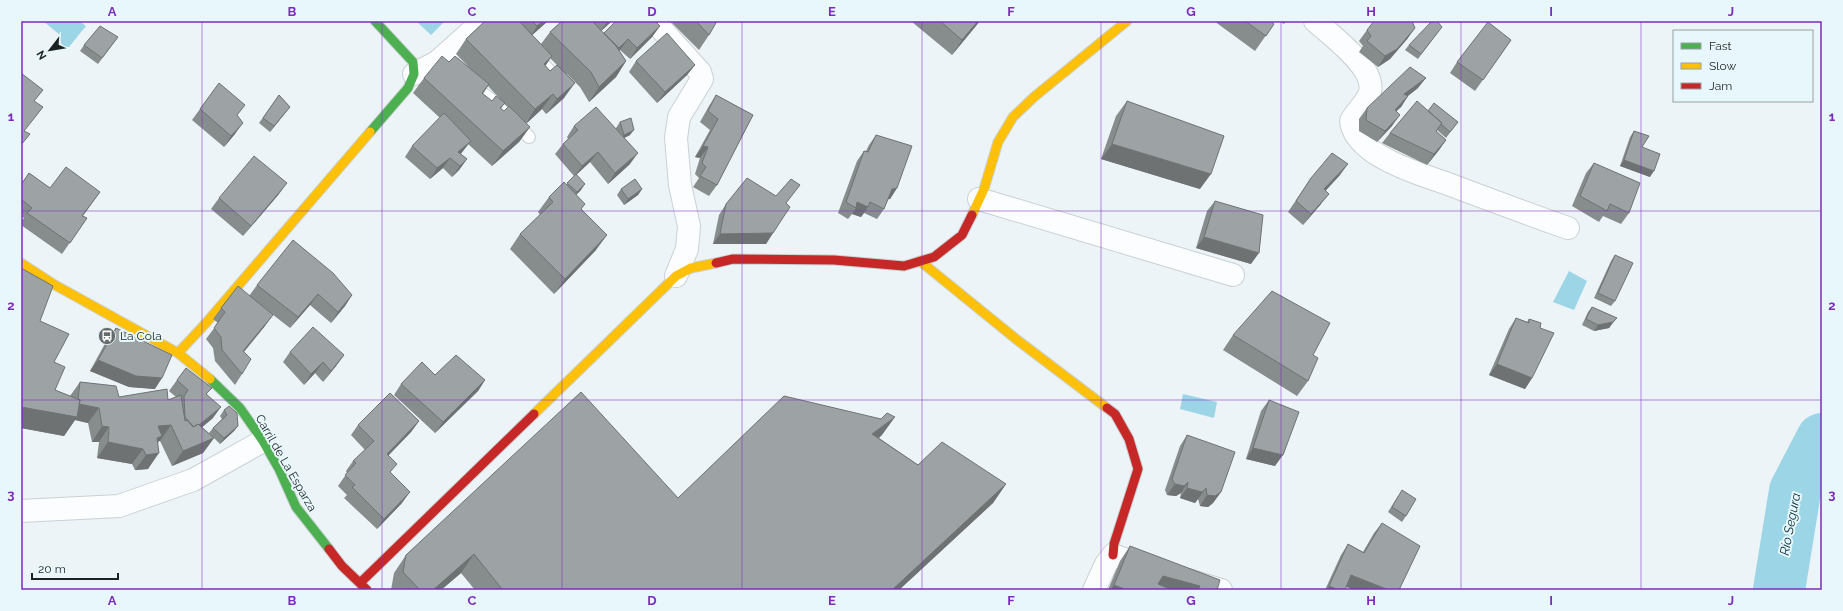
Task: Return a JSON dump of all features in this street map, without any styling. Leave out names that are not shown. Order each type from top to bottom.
[{"type":"street","points":[[178,352],[206,323],[408,88],[414,74],[413,62],[375,21]]},
{"type":"street","points":[[414,74],[443,66],[483,21]]},
{"type":"street","points":[[654,21],[700,72],[702,79],[679,117],[676,138],[680,186],[689,226],[687,249],[676,276]]},
{"type":"street","points":[[360,583],[676,276],[691,268],[733,259],[834,260],[904,266],[934,257],[962,235],[984,189],[998,142],[1013,117],[1034,97],[1127,21]]},
{"type":"street","points":[[1315,21],[1362,65],[1369,77],[1370,92],[1367,100],[1355,113],[1351,121],[1356,135],[1366,147],[1383,158],[1420,174],[1568,228]]},
{"type":"street","points":[[979,199],[1233,275]]},
{"type":"street","points":[[920,261],[1016,339],[1115,414],[1129,439],[1138,469],[1114,544],[1113,555],[1106,564],[1094,590]]},
{"type":"street","name":"Carril de La Esparza","points":[[21,263],[55,285],[178,352],[205,374],[240,408],[263,441],[279,469],[296,507],[342,566],[367,590]]},
{"type":"street","points":[[21,511],[119,506],[193,480],[263,441]]},
{"type":"street","points":[[1113,555],[1149,567]]},
{"type":"street","points":[[1170,574],[1221,590]]},
{"type":"lane","points":[[525,44],[568,90]]},
{"type":"lane","points":[[462,79],[493,101],[529,137]]},
{"type":"water","points":[[43,21],[79,21],[86,26],[69,47],[64,47],[61,43],[60,35]]},
{"type":"water","points":[[416,21],[445,21],[431,35]]},
{"type":"water","points":[[1569,271],[1587,281],[1574,310],[1553,302]]},
{"type":"water","points":[[1183,394],[1217,402],[1214,418],[1180,409]]},
{"type":"building","points":[[485,21],[519,21],[552,56],[544,64],[550,71],[557,65],[575,83],[557,99],[553,94],[535,109],[466,39]]},
{"type":"building","points":[[532,21],[543,21],[537,26]]},
{"type":"building","points":[[562,21],[592,21],[616,46],[626,61],[599,87],[591,72],[550,32]]},
{"type":"building","points":[[616,21],[655,21],[660,26],[637,48],[628,39],[619,48],[604,33]]},
{"type":"building","points":[[696,21],[717,21],[709,35]]},
{"type":"building","points":[[940,21],[978,21],[962,40]]},
{"type":"building","points":[[1245,21],[1270,21],[1274,24],[1266,36]]},
{"type":"building","points":[[1374,21],[1412,21],[1415,28],[1397,49],[1385,56],[1367,41],[1371,36],[1367,30]]},
{"type":"building","points":[[1432,21],[1437,21],[1442,27],[1421,54],[1409,45]]},
{"type":"building","points":[[1488,22],[1511,40],[1483,80],[1457,62]]},
{"type":"building","points":[[100,26],[118,37],[102,58],[84,45]]},
{"type":"building","points":[[667,33],[695,65],[665,92],[636,61]]},
{"type":"building","points":[[442,56],[449,62],[455,56],[489,84],[482,93],[492,101],[496,96],[505,103],[500,108],[504,111],[509,106],[530,127],[503,151],[424,78]]},
{"type":"building","points":[[1410,67],[1426,78],[1404,94],[1408,96],[1395,110],[1400,115],[1385,131],[1366,120],[1367,108]]},
{"type":"building","points":[[21,73],[43,90],[34,101],[43,107],[24,131],[30,134],[21,145]]},
{"type":"building","points":[[219,83],[245,105],[237,115],[243,123],[231,136],[200,109]]},
{"type":"building","points":[[279,95],[290,107],[274,126],[263,118]]},
{"type":"building","points":[[716,95],[753,115],[717,185],[700,176],[706,167],[702,163],[708,147],[703,146],[718,119],[708,111]]},
{"type":"building","points":[[1127,101],[1224,136],[1211,174],[1112,144]]},
{"type":"building","points":[[1417,101],[1442,123],[1436,131],[1446,140],[1434,154],[1390,133]]},
{"type":"building","points":[[1434,103],[1458,122],[1450,132],[1428,111]]},
{"type":"building","points":[[596,107],[638,153],[615,173],[598,152],[582,166],[563,144],[578,130],[574,126]]},
{"type":"building","points":[[444,113],[471,141],[458,152],[467,159],[460,166],[450,158],[437,168],[412,146]]},
{"type":"building","points":[[631,118],[634,130],[624,135],[620,122]]},
{"type":"building","points":[[1634,131],[1649,136],[1642,147],[1660,154],[1654,171],[1624,160]]},
{"type":"building","points":[[876,135],[912,146],[897,188],[892,189],[884,209],[870,202],[868,207],[857,202],[856,208],[846,202],[864,151],[868,152]]},
{"type":"building","points":[[1332,153],[1348,164],[1324,189],[1329,194],[1311,214],[1296,201],[1311,178]]},
{"type":"building","points":[[254,156],[287,183],[251,226],[219,198]]},
{"type":"building","points":[[1594,163],[1640,183],[1629,213],[1610,204],[1607,211],[1580,196]]},
{"type":"building","points":[[66,167],[100,192],[82,216],[87,218],[70,243],[27,213],[32,208],[21,199],[21,185],[29,173],[50,188]]},
{"type":"building","points":[[576,174],[585,184],[577,192],[567,183]]},
{"type":"building","points":[[747,178],[776,196],[791,179],[800,185],[786,203],[790,207],[773,233],[720,234],[726,204]]},
{"type":"building","points":[[635,179],[642,189],[628,199],[621,189]]},
{"type":"building","points":[[564,182],[585,204],[581,209],[607,235],[565,279],[520,234],[553,202],[549,197]]},
{"type":"building","points":[[1215,201],[1263,215],[1259,253],[1204,237]]},
{"type":"building","points":[[293,240],[333,273],[352,295],[338,312],[318,294],[298,317],[257,285]]},
{"type":"building","points":[[1615,255],[1633,263],[1615,301],[1598,293]]},
{"type":"building","points":[[21,268],[53,286],[40,321],[69,334],[54,362],[65,367],[55,390],[80,400],[77,417],[21,407]]},
{"type":"building","points":[[238,286],[273,315],[243,351],[251,359],[242,374],[222,350],[221,337],[214,328],[225,312],[221,308]]},
{"type":"building","points":[[1272,291],[1330,323],[1313,355],[1318,358],[1308,381],[1233,335]]},
{"type":"building","points":[[1592,307],[1617,318],[1613,322],[1598,325],[1586,319]]},
{"type":"building","points":[[1516,318],[1529,323],[1529,319],[1541,323],[1540,328],[1554,333],[1532,378],[1497,364]]},
{"type":"building","points":[[313,327],[344,355],[331,371],[323,362],[311,374],[290,352]]},
{"type":"building","points":[[116,328],[172,355],[162,378],[136,376],[98,360]]},
{"type":"building","points":[[456,355],[485,380],[443,422],[401,384],[422,362],[435,375]]},
{"type":"building","points":[[186,368],[212,388],[206,394],[221,407],[199,425],[198,424],[194,427],[185,417],[184,396],[188,390],[177,380]]},
{"type":"building","points":[[80,382],[116,386],[119,397],[167,389],[168,400],[181,395],[185,421],[187,420],[193,427],[198,424],[214,438],[183,451],[171,425],[158,426],[162,436],[157,438],[159,453],[146,455],[143,449],[108,442],[109,427],[102,426],[99,408],[79,404],[80,400],[78,399]]},
{"type":"building","points":[[581,392],[678,498],[784,396],[881,419],[887,413],[895,417],[872,434],[918,465],[942,442],[1006,484],[892,590],[500,590],[502,589],[474,554],[433,590],[420,590],[403,572],[406,555]]},
{"type":"building","points":[[390,393],[419,421],[387,454],[397,464],[390,472],[410,492],[384,519],[352,487],[355,485],[345,475],[356,463],[353,461],[374,441],[358,425]]},
{"type":"building","points":[[1269,400],[1299,412],[1283,455],[1253,448]]},
{"type":"building","points":[[229,406],[237,413],[238,426],[224,438],[213,428],[227,415],[224,410]]},
{"type":"building","points":[[1187,435],[1235,452],[1221,492],[1215,496],[1207,495],[1206,488],[1202,492],[1187,488],[1188,482],[1184,486],[1175,484],[1172,479]]},
{"type":"building","points":[[1402,490],[1416,499],[1406,516],[1392,507]]},
{"type":"building","points":[[1382,523],[1420,546],[1399,590],[1389,590],[1351,575],[1345,590],[1339,590],[1329,586],[1348,544],[1364,553]]},
{"type":"building","points":[[1130,546],[1220,580],[1217,590],[1198,590],[1200,586],[1163,576],[1158,584],[1172,590],[1127,590],[1114,585]]},
{"type":"waterway","name":"Río Segura","points":[[1779,590],[1795,491],[1822,439]]},
{"type":"traffic: fast","points":[[370,132],[408,88],[414,74],[413,62],[375,21]]},
{"type":"traffic: fast","points":[[210,379],[240,408],[263,441],[279,469],[296,507],[329,549]]},
{"type":"traffic: slow","points":[[972,215],[984,189],[998,142],[1013,117],[1034,97],[1127,21]]},
{"type":"traffic: slow","points":[[178,353],[206,323],[370,132]]},
{"type":"traffic: slow","points":[[920,261],[1016,339],[1107,408]]},
{"type":"traffic: slow","points":[[21,263],[55,285],[178,353],[210,379]]},
{"type":"traffic: slow","points":[[534,414],[676,276],[691,268],[716,263]]},
{"type":"traffic: jam","points":[[716,263],[733,259],[834,260],[904,266],[934,257],[962,235],[972,215]]},
{"type":"traffic: jam","points":[[1107,408],[1115,414],[1129,439],[1138,469],[1114,544],[1113,555]]},
{"type":"traffic: jam","points":[[360,583],[534,414]]},
{"type":"traffic: jam","points":[[329,549],[342,566],[367,590]]},
{"type":"place","name":"La Cola","points":[[107,336]]}]
